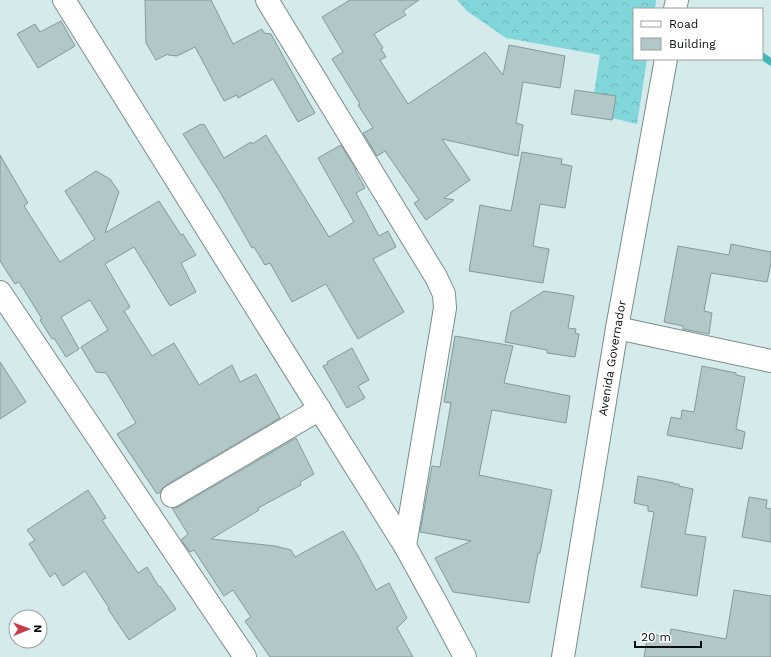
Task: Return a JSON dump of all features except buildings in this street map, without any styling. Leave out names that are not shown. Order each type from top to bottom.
[{"type":"street","points":[[64,0],[405,546],[465,657]]},
{"type":"street","points":[[267,0],[436,277],[444,294],[445,308],[405,546]]},
{"type":"street","name":"Avenida Governador","points":[[564,657],[618,328],[666,60]]},
{"type":"street","points":[[0,292],[245,657]]},
{"type":"street","points":[[618,328],[771,361]]},
{"type":"street","points":[[172,496],[320,409]]},
{"type":"green space","points":[[457,0],[656,0],[655,8],[633,8],[633,60],[647,60],[637,124],[591,113],[600,55],[506,38],[467,11]]},
{"type":"waterway","points":[[763,57],[771,62]]}]
